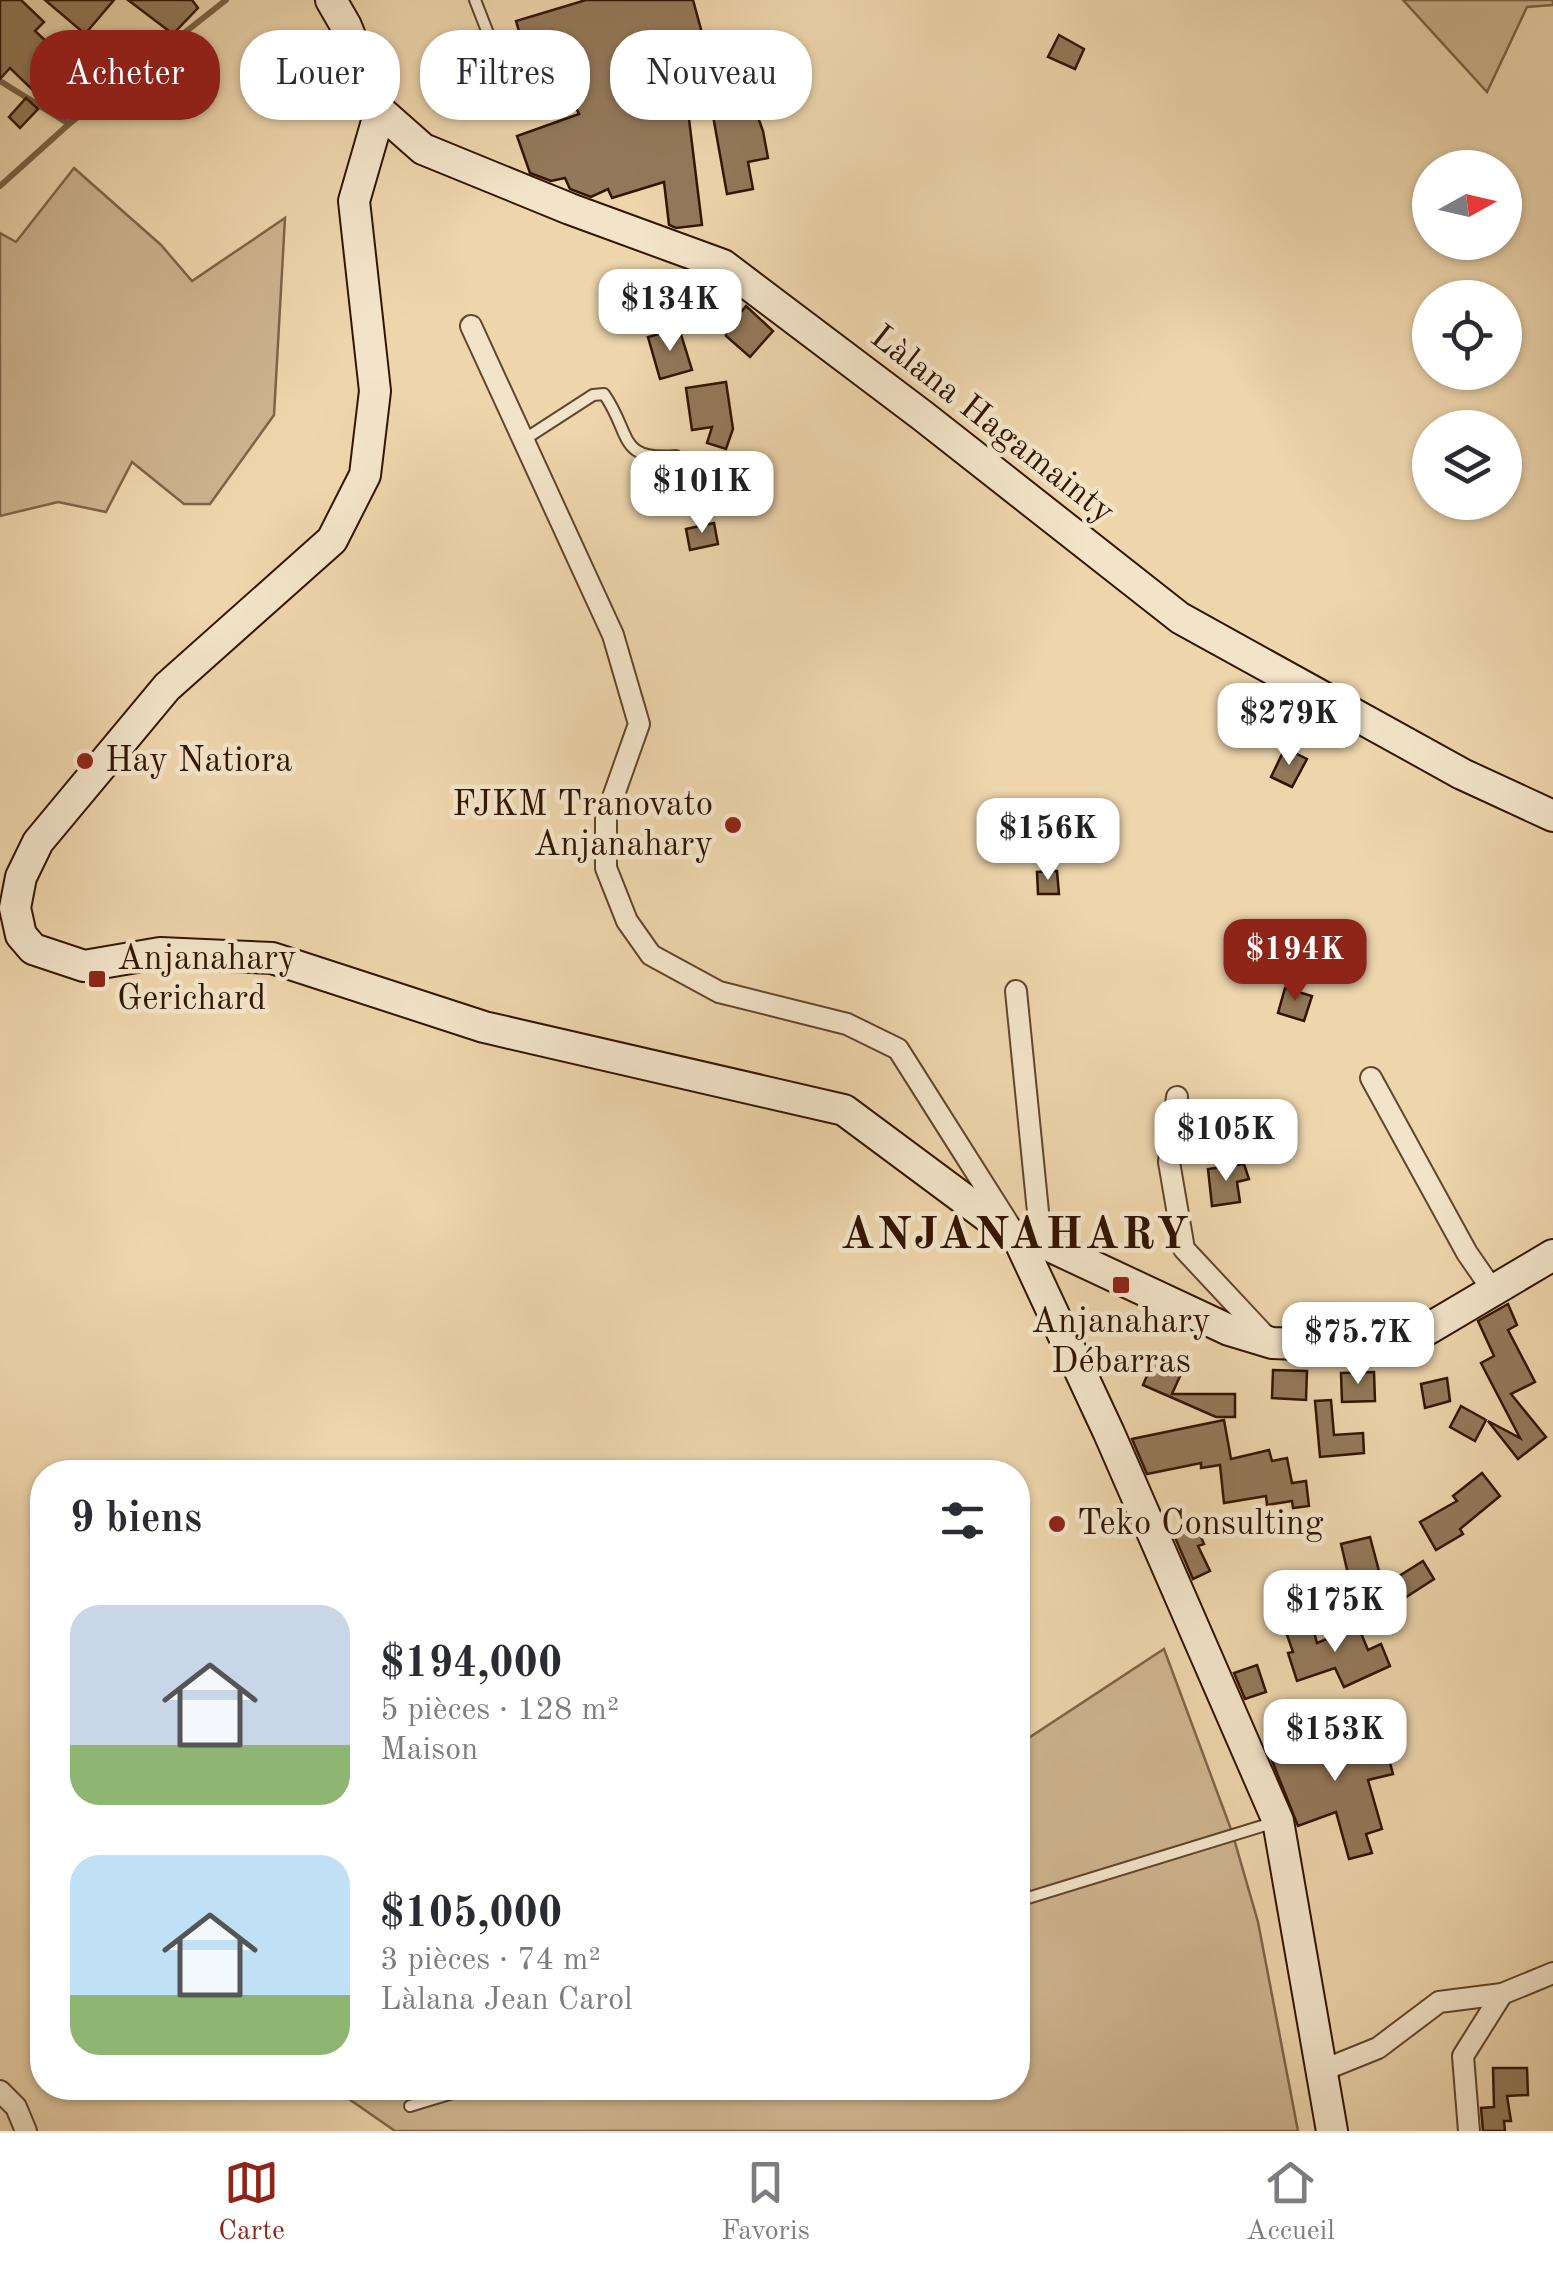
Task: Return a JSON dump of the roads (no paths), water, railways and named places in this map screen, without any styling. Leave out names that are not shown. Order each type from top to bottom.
[{"type":"main road","points":[[331,0],[348,30]]},
{"type":"main road","points":[[377,120],[354,201],[375,392],[365,475],[332,540],[168,687],[38,842],[20,877],[16,908],[20,935],[33,950],[84,966],[160,953],[272,958],[484,1027],[844,1110],[1030,1241],[1230,1330],[1272,1343],[1352,1346],[1428,1328],[1553,1255]]},
{"type":"main road","name":"Làlana Hagamainty","points":[[390,120],[423,149],[722,265],[1180,618],[1462,774],[1553,816]]},
{"type":"main road","points":[[1030,1241],[1278,1821],[1332,2131]]},
{"type":"street","points":[[471,326],[613,635],[639,724],[606,817],[606,868],[628,921],[652,955],[719,992],[847,1024],[898,1049],[1030,1241]]},
{"type":"street","points":[[1016,991],[1030,1241]]},
{"type":"street","points":[[1371,1078],[1467,1254],[1494,1292]]},
{"type":"street","points":[[1177,1097],[1169,1162],[1184,1249],[1272,1343]]},
{"type":"street","points":[[1321,2071],[1378,2048],[1439,2002],[1502,1994],[1553,1973]]},
{"type":"street","points":[[1469,2131],[1463,2056],[1502,1994]]},
{"type":"street","points":[[0,2091],[16,2107],[26,2131]]},
{"type":"lane","points":[[475,0],[487,30]]},
{"type":"lane","points":[[525,439],[593,394],[604,394],[632,450],[648,458],[676,456]]},
{"type":"lane","points":[[1030,1897],[1278,1821]]},
{"type":"lane","points":[[410,2106],[430,2100]]},
{"type":"waterway","points":[[0,81],[69,124],[226,0]]},
{"type":"waterway","points":[[0,186],[69,124]]},
{"type":"place","name":"Hay Natiora","points":[[85,761]]},
{"type":"place","name":"FJKM Tranovato Anjanahary","points":[[733,825]]},
{"type":"place","name":"Anjanahary Gerichard","points":[[97,979]]},
{"type":"place","name":"Anjanahary Débarras","points":[[1121,1285]]},
{"type":"place","name":"Teko Consulting","points":[[1057,1524]]},
{"type":"district","name":"ANJANAHARY","points":[[1016,1236]]}]
